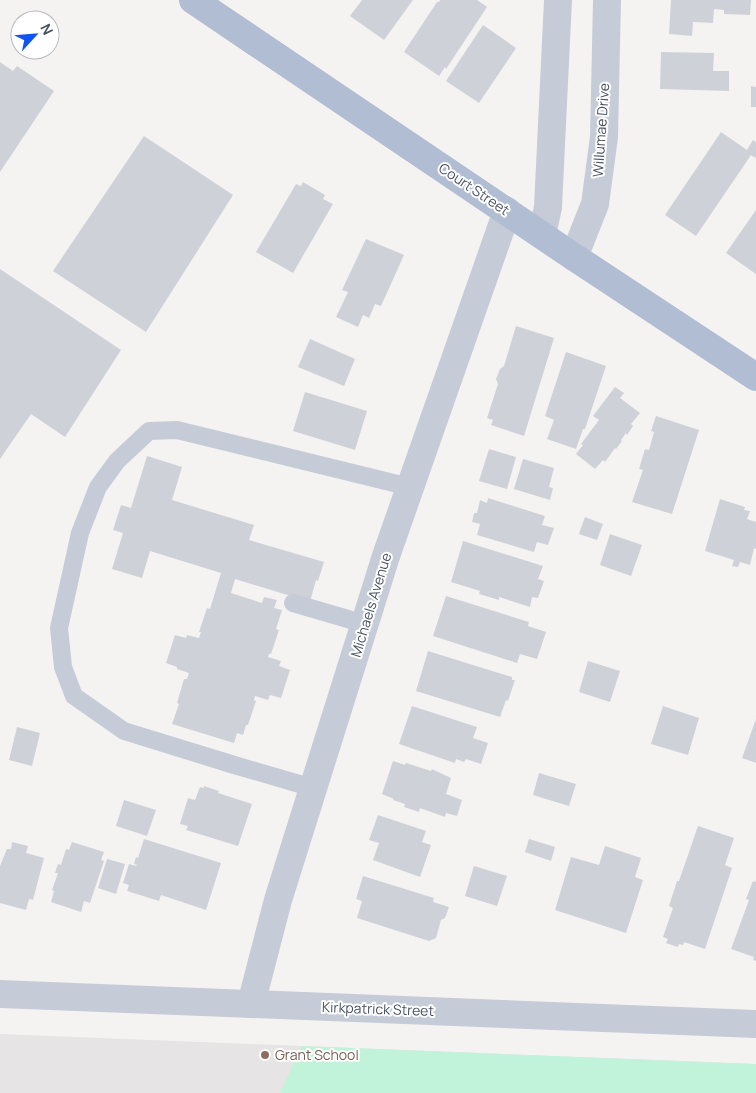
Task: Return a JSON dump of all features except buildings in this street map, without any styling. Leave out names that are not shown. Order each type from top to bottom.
[{"type":"main road","name":"Court Street","points":[[193,0],[574,257],[756,377]]},
{"type":"street","points":[[542,234],[548,207],[558,0]]},
{"type":"street","name":"Willumae Drive","points":[[574,257],[595,204],[602,147],[608,0]]},
{"type":"street","name":"Michaels Avenue","points":[[251,1004],[278,900],[386,556],[508,211]]},
{"type":"street","name":"Kirkpatrick Street","points":[[0,994],[756,1024]]},
{"type":"lane","points":[[313,788],[124,730],[74,696],[63,667],[59,628],[80,533],[98,487],[117,461],[149,431],[177,430],[410,487]]},
{"type":"lane","points":[[293,603],[365,624]]},
{"type":"shaded area","name":"Grant School","points":[[0,1034],[756,1064],[756,1093],[0,1093]]},
{"type":"green space","points":[[302,1046],[756,1064],[756,1093],[280,1093]]},
{"type":"place","name":"Grant School","points":[[265,1055]]}]
